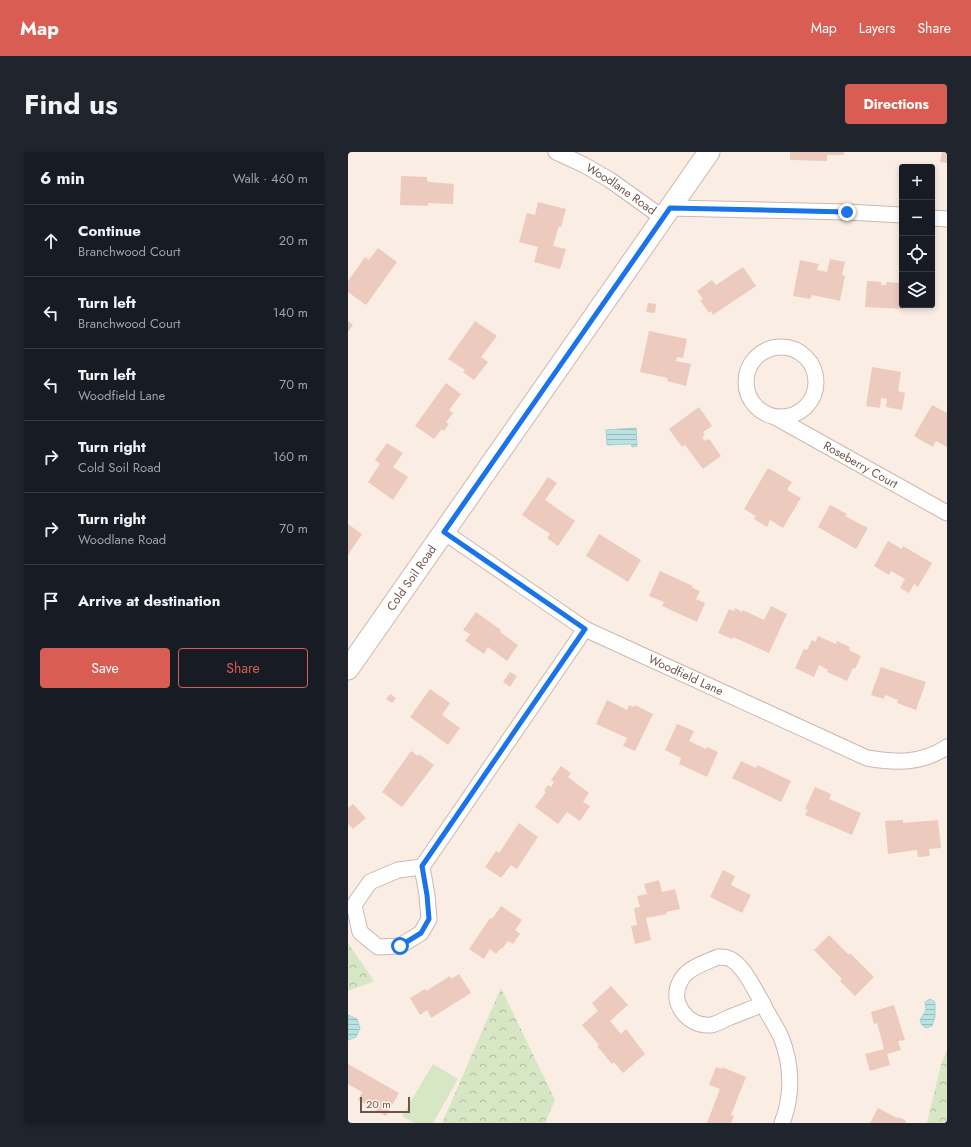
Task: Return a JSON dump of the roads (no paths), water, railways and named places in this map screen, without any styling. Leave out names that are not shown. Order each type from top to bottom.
[{"type":"street","name":"Woodlane Road","points":[[556,152],[584,165],[666,213],[847,212],[899,215]]},
{"type":"street","name":"Cold Soil Road","points":[[348,669],[709,152]]},
{"type":"street","points":[[935,218],[947,220]]},
{"type":"street","name":"Roseberry Court","points":[[774,417],[786,417],[799,413],[809,403],[815,392],[816,380],[813,367],[806,356],[796,349],[783,346],[771,347],[763,351],[751,361],[746,373],[745,385],[748,396],[755,406],[764,413],[774,417],[947,513]]},
{"type":"street","name":"Woodfield Lane","points":[[444,532],[585,629],[866,758],[888,762],[909,761],[927,757],[947,748]]},
{"type":"street","points":[[422,866],[398,870],[370,882],[354,905],[360,932],[378,946],[400,946],[421,933],[429,919],[422,866],[585,629]]},
{"type":"street","points":[[762,1004],[712,1025],[701,1025],[683,1014],[678,1004],[677,992],[680,981],[687,972],[718,957],[735,961],[748,978],[781,1037],[787,1058],[790,1080],[789,1098],[782,1123]]},
{"type":"water","points":[[636,428],[637,446],[632,447],[631,444],[607,445],[606,430]]},
{"type":"water","points":[[930,999],[935,1002],[935,1017],[932,1026],[926,1028],[922,1025],[920,1020],[926,1010],[925,1002]]},
{"type":"water","points":[[348,1015],[357,1019],[360,1028],[356,1037],[348,1040]]}]
